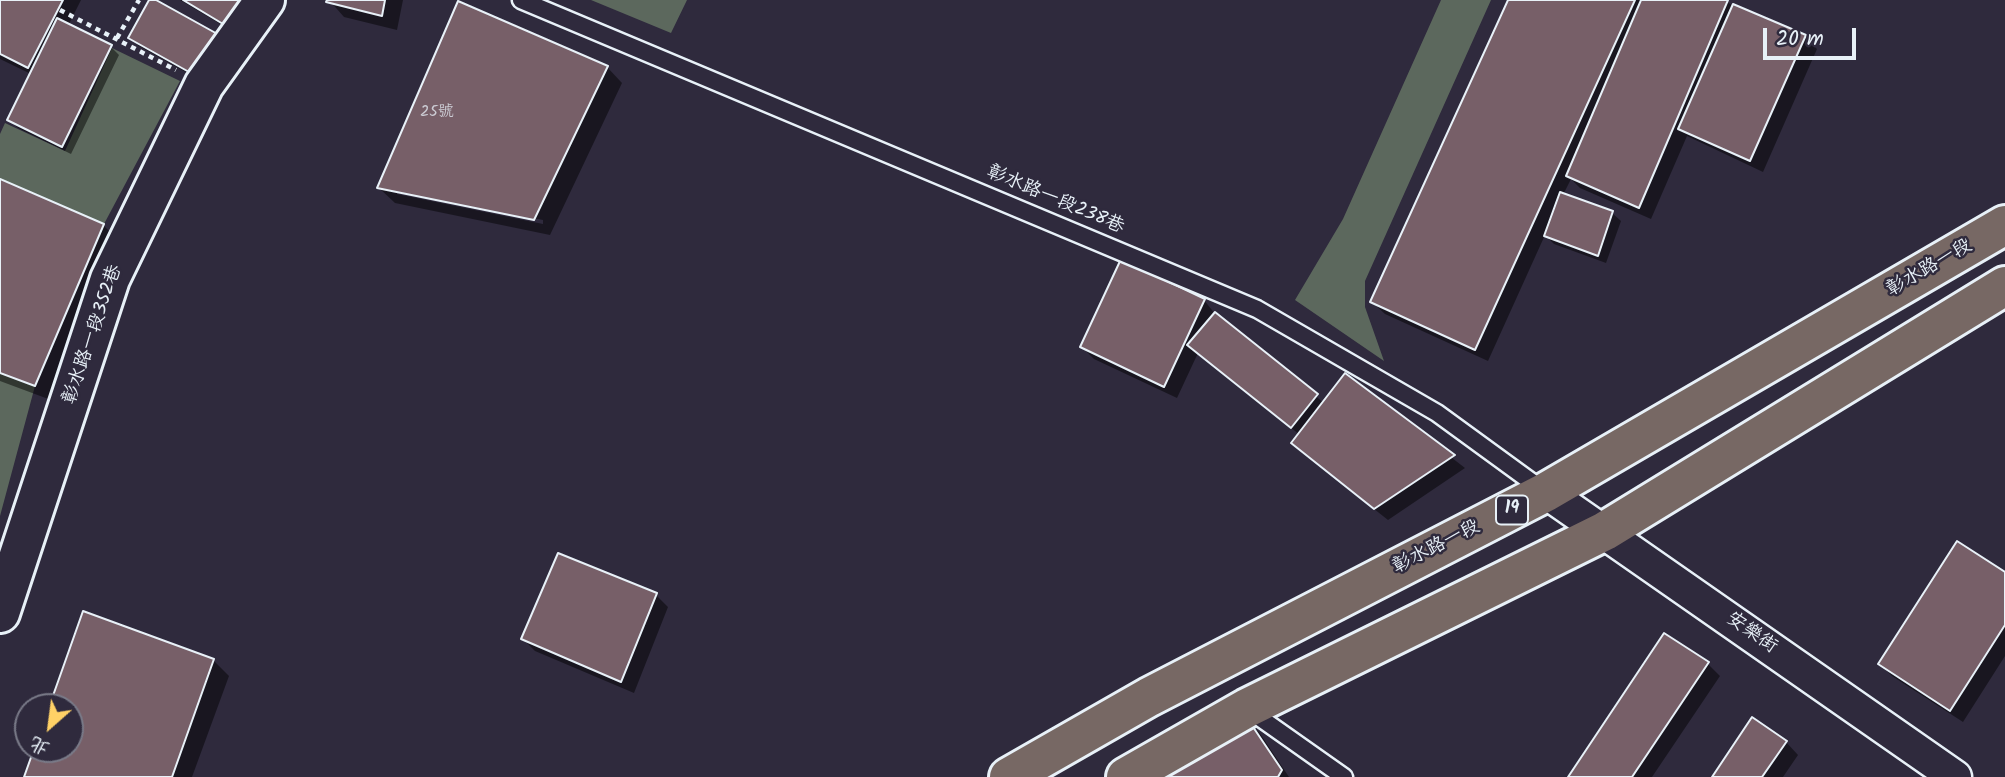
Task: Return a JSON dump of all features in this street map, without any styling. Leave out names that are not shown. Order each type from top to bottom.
[{"type":"main road","name":"彰水路一段","points":[[1010,777],[1149,697],[1546,492],[2005,225]]},
{"type":"main road","points":[[1126,777],[1247,708],[1605,531],[2005,286]]},
{"type":"street","name":"彰水路一段352巷","points":[[0,613],[110,279],[205,85],[265,0]]},
{"type":"street","name":"安樂街","points":[[1546,492],[1955,777]]},
{"type":"lane","name":"彰水路一段238巷","points":[[521,0],[1257,309],[1437,413],[1546,492]]},
{"type":"lane","points":[[1247,708],[1344,777]]},
{"type":"path","points":[[117,38],[139,0]]},
{"type":"path","points":[[60,10],[205,85]]},
{"type":"green space","points":[[591,0],[687,0],[671,33]]},
{"type":"green space","points":[[1441,0],[1491,0],[1365,281],[1365,307],[1384,361],[1295,300],[1343,219]]},
{"type":"green space","points":[[112,48],[180,81],[104,224],[0,179],[0,134],[5,123],[65,151]]},
{"type":"green space","points":[[0,373],[35,386],[0,516]]},
{"type":"building","points":[[0,0],[63,0],[28,68],[0,54]]},
{"type":"building","points":[[149,0],[156,0],[221,36],[198,77],[128,38]]},
{"type":"building","points":[[183,0],[252,0],[233,30]]},
{"type":"building","points":[[385,0],[382,16],[326,2]]},
{"type":"building","points":[[1508,0],[1635,0],[1475,350],[1370,302]]},
{"type":"building","points":[[1641,0],[1728,0],[1639,208],[1566,176]]},
{"type":"building","points":[[458,1],[608,66],[534,220],[377,188]]},
{"type":"building","points":[[1733,4],[1806,35],[1750,161],[1678,129]]},
{"type":"building","points":[[57,18],[112,45],[62,147],[7,120]]},
{"type":"building","points":[[0,179],[104,224],[35,386],[0,373]]},
{"type":"building","points":[[1560,192],[1613,211],[1598,256],[1544,236]]},
{"type":"building","points":[[1121,259],[1205,299],[1164,387],[1080,347]]},
{"type":"building","points":[[1215,312],[1318,394],[1291,428],[1187,345]]},
{"type":"building","points":[[1345,373],[1455,455],[1374,509],[1291,443]]},
{"type":"building","points":[[1957,541],[2005,572],[2005,625],[1950,711],[1878,664]]},
{"type":"building","points":[[558,553],[657,593],[621,682],[521,639]]},
{"type":"building","points":[[83,611],[214,659],[172,777],[24,777],[29,763],[84,763],[84,693],[54,693]]},
{"type":"building","points":[[1664,633],[1709,662],[1632,777],[1568,777]]},
{"type":"building","points":[[1752,717],[1787,741],[1762,777],[1712,777]]},
{"type":"building","points":[[1247,718],[1282,770],[1278,777],[1155,777]]}]
